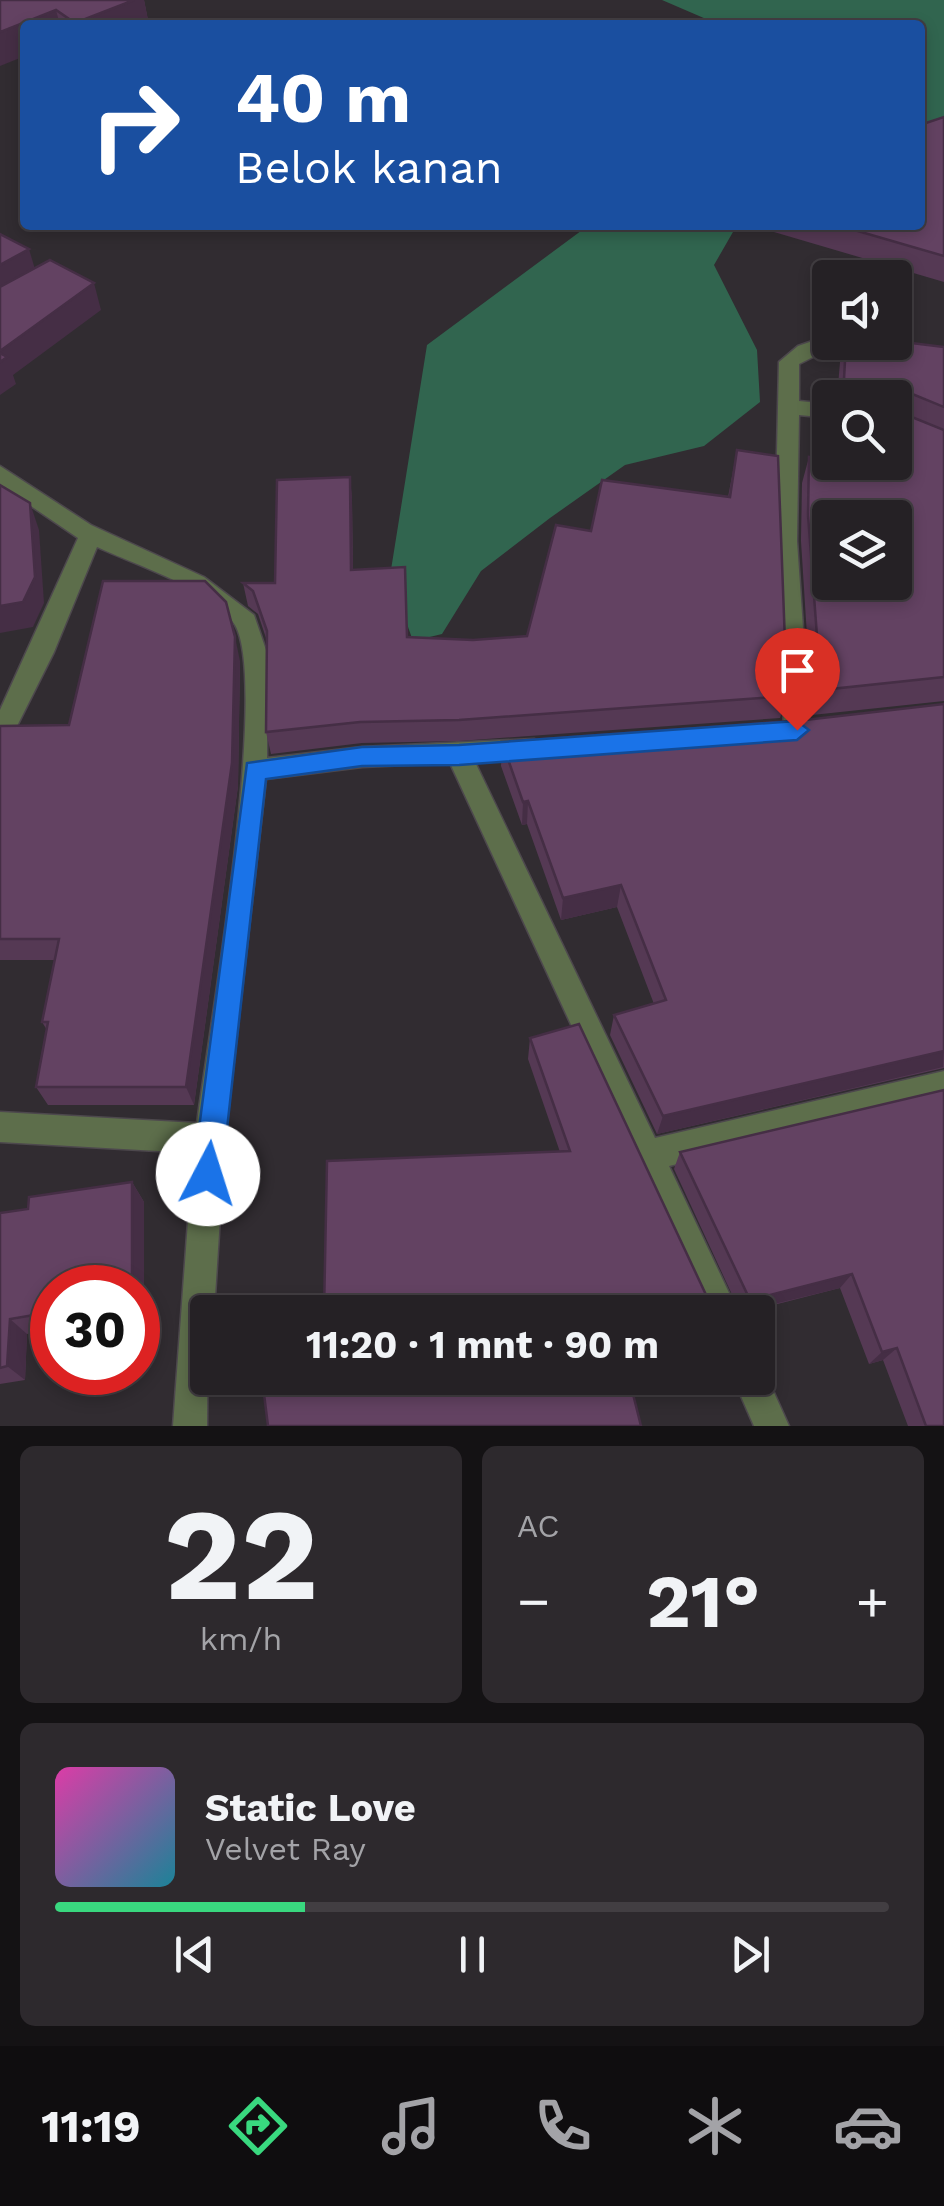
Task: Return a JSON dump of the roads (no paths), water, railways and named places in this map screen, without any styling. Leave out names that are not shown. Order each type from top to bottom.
[{"type":"street","points":[[797,730],[786,541],[787,407],[790,362],[812,347]]},
{"type":"street","points":[[787,407],[812,409]]},
{"type":"street","points":[[0,474],[91,535],[158,565],[229,605],[248,623],[258,652],[255,770],[210,1139],[190,1426]]},
{"type":"street","points":[[7,721],[42,652],[91,535]]},
{"type":"street","points":[[255,770],[362,757],[459,755],[552,747]]},
{"type":"street","points":[[459,755],[712,1295]]},
{"type":"street","points":[[650,1156],[944,1086]]},
{"type":"street","points":[[0,1127],[210,1139]]},
{"type":"street","points":[[758,1395],[772,1426]]}]
